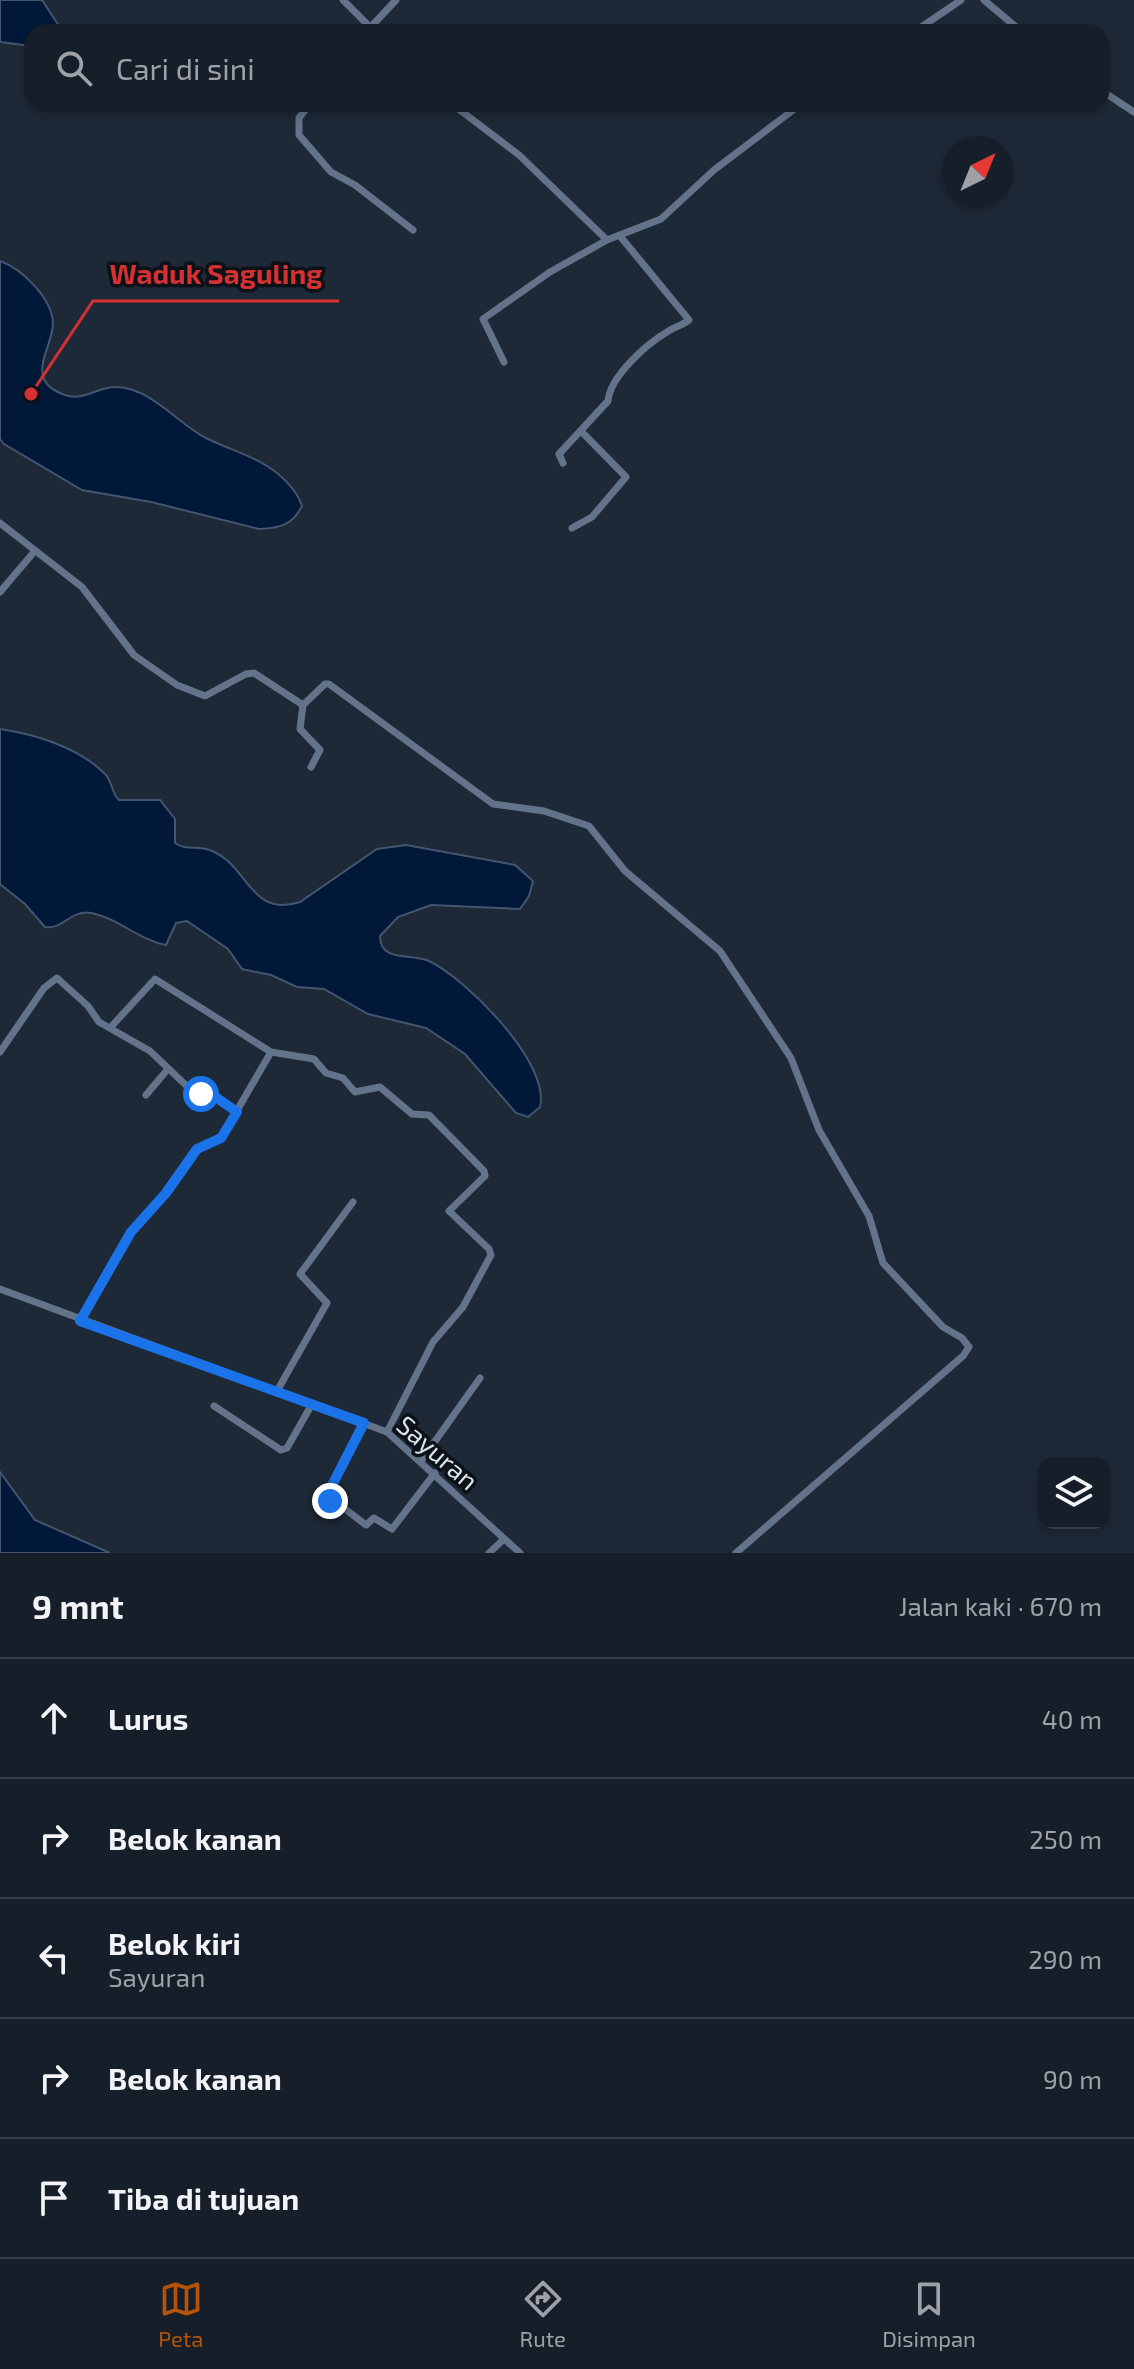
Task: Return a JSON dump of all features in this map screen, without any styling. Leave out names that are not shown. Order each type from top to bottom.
[{"type":"street","points":[[343,0],[364,24]]},
{"type":"street","points":[[376,24],[396,0]]},
{"type":"street","points":[[926,24],[961,0]]},
{"type":"street","points":[[984,0],[1012,24]]},
{"type":"street","points":[[1110,96],[1134,112]]},
{"type":"street","points":[[303,112],[299,116],[299,135],[331,172],[355,185],[413,230]]},
{"type":"street","points":[[463,112],[519,155],[607,240]]},
{"type":"street","points":[[504,362],[483,319],[557,267],[607,240],[661,219],[714,170],[790,112]]},
{"type":"street","points":[[563,463],[559,454],[608,401],[608,389],[619,376],[649,345],[689,320],[620,236]]},
{"type":"street","points":[[572,528],[590,519],[626,477],[581,431]]},
{"type":"street","points":[[0,523],[82,587],[134,655],[177,685],[205,696],[237,678],[254,673],[303,705]]},
{"type":"street","points":[[0,592],[34,552]]},
{"type":"street","points":[[311,767],[320,750],[300,729],[303,705],[325,684],[329,684],[493,804],[544,811],[589,826],[625,871],[720,951],[791,1058],[819,1130],[869,1216],[883,1263],[943,1327],[968,1344],[963,1356],[736,1553]]},
{"type":"street","points":[[0,1052],[44,988],[55,978],[88,1006],[96,1019],[150,1051],[192,1091],[217,1098],[237,1112]]},
{"type":"street","points":[[110,1028],[155,979],[271,1052],[314,1059],[326,1073],[341,1077],[355,1092],[380,1087],[412,1114],[429,1115],[484,1171],[485,1176],[449,1211],[489,1249],[490,1258],[463,1307],[433,1342],[387,1432]]},
{"type":"street","points":[[80,1321],[131,1232],[166,1193],[197,1149],[221,1138],[271,1052]]},
{"type":"street","points":[[146,1095],[168,1069]]},
{"type":"street","points":[[277,1391],[327,1303],[300,1274],[353,1202]]},
{"type":"street","name":"Sayuran","points":[[0,1289],[387,1432],[520,1553]]},
{"type":"street","points":[[421,1461],[480,1378]]},
{"type":"street","points":[[214,1406],[281,1450],[287,1448],[312,1404]]},
{"type":"street","points":[[364,1423],[327,1495],[335,1505],[366,1525],[374,1518],[392,1529],[435,1473]]},
{"type":"street","points":[[489,1553],[504,1539]]},
{"type":"water","points":[[0,0],[42,0],[58,24],[24,24],[24,45],[0,42]]},
{"type":"water","points":[[0,261],[34,286],[51,313],[52,333],[42,372],[52,389],[72,397],[117,387],[141,393],[206,438],[277,473],[292,488],[302,506],[294,518],[279,527],[259,529],[151,502],[82,490],[4,444],[0,439]]},
{"type":"water","points":[[0,729],[28,734],[82,756],[107,776],[119,800],[160,800],[175,819],[175,843],[207,849],[224,858],[260,897],[270,903],[283,905],[300,902],[377,849],[406,845],[515,865],[533,881],[529,896],[520,909],[431,905],[398,917],[380,936],[381,944],[391,954],[429,961],[445,970],[483,1003],[519,1046],[532,1068],[540,1089],[540,1107],[528,1117],[516,1113],[465,1054],[426,1028],[368,1014],[324,989],[297,987],[271,975],[242,969],[228,949],[187,921],[176,923],[166,945],[91,913],[78,914],[57,926],[45,927],[25,904],[0,884]]},
{"type":"water","points":[[0,1472],[35,1520],[110,1553],[0,1553]]},
{"type":"place","name":"Waduk Saguling","points":[[31,394]]},
{"type":"route","points":[[201,1094],[217,1098],[237,1112],[235,1116],[221,1138],[197,1149],[166,1193],[131,1232],[80,1321],[364,1423],[327,1495],[330,1501]]}]
